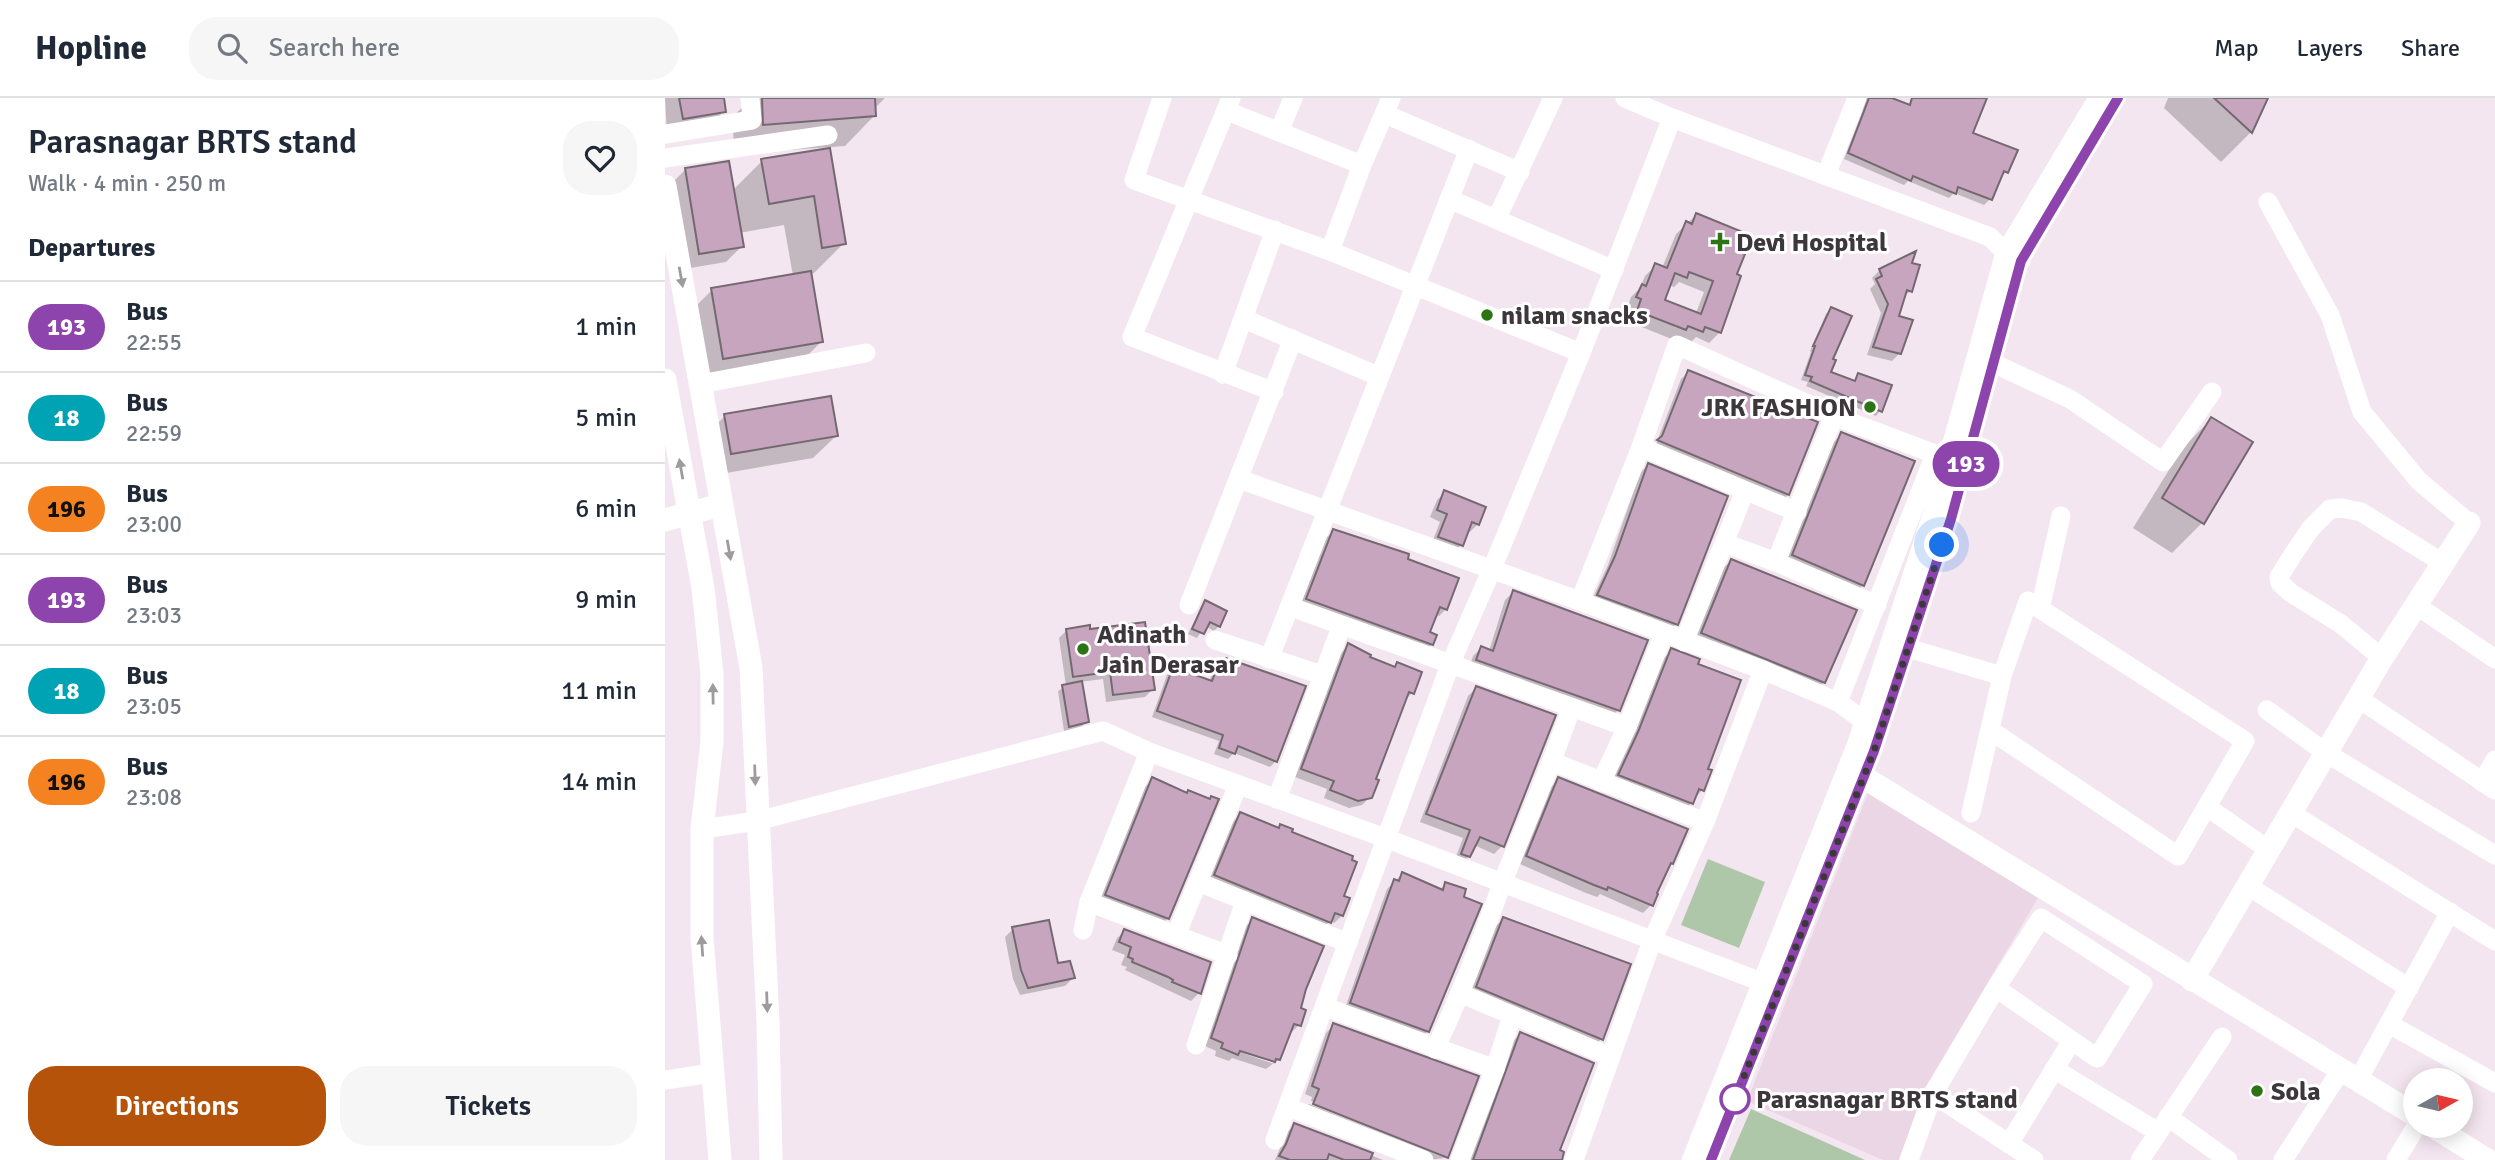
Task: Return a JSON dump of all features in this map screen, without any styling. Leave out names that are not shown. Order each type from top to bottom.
[{"type":"main road","points":[[1695,1160],[1764,984],[1857,773],[1867,723],[1936,514],[1941,461],[2014,258],[2102,98]]},
{"type":"main road","points":[[1711,1160],[1857,773],[1908,648],[1951,519],[1993,363],[2014,258],[2118,98]]},
{"type":"street","points":[[665,134],[752,120],[750,98]]},
{"type":"street","points":[[1162,98],[1134,180],[1330,251],[1581,353]]},
{"type":"street","points":[[1279,132],[1293,98]]},
{"type":"street","points":[[1497,218],[1553,98]]},
{"type":"street","points":[[1625,98],[1667,110],[1826,175],[1990,237],[2014,258]]},
{"type":"street","points":[[1826,175],[1857,98]]},
{"type":"street","points":[[1274,392],[1132,337],[1229,104],[1279,132],[1362,164]]},
{"type":"street","points":[[1330,251],[1362,164],[1388,106],[1469,149],[1520,172]]},
{"type":"street","points":[[1275,1140],[1450,665],[1614,270],[1667,110]]},
{"type":"street","points":[[665,158],[828,135]]},
{"type":"street","points":[[1269,659],[1469,149]]},
{"type":"street","points":[[665,186],[751,668],[767,995],[771,1160]]},
{"type":"street","points":[[1449,199],[1614,270]]},
{"type":"street","points":[[2192,980],[2382,658],[2469,523],[2419,481],[2362,412],[2330,315],[2268,202]]},
{"type":"street","points":[[1223,374],[1275,230]]},
{"type":"street","points":[[1244,319],[1378,376]]},
{"type":"street","points":[[1189,605],[1293,340]]},
{"type":"street","points":[[1580,601],[1641,447],[1677,345],[1941,461],[1838,702]]},
{"type":"street","points":[[700,384],[866,353]]},
{"type":"street","points":[[1993,363],[2070,399],[2163,462],[2212,392]]},
{"type":"street","points":[[666,390],[703,588],[712,674],[712,742],[702,829],[702,938],[720,1160]]},
{"type":"street","points":[[1776,562],[1834,416]]},
{"type":"street","points":[[1641,447],[1797,512]]},
{"type":"street","points":[[1239,479],[1580,601],[1763,670],[1838,702],[1867,723]]},
{"type":"street","points":[[1684,642],[1745,491]]},
{"type":"street","points":[[665,520],[721,505]]},
{"type":"street","points":[[2382,658],[2341,624],[2291,593],[2280,583],[2279,577],[2292,556],[2311,528],[2330,509],[2343,508],[2361,512],[2443,563]]},
{"type":"street","points":[[2040,609],[2061,516]]},
{"type":"street","points":[[1724,543],[1776,562],[1877,606]]},
{"type":"street","points":[[1971,813],[2002,676],[2028,601],[2245,741],[2178,856],[1990,730]]},
{"type":"street","points":[[2416,605],[2495,659]]},
{"type":"street","points":[[1291,607],[1627,727]]},
{"type":"street","points":[[1277,799],[1341,626]]},
{"type":"street","points":[[1601,782],[1627,727],[1664,633]]},
{"type":"street","points":[[1215,640],[1322,675]]},
{"type":"street","points":[[1908,648],[2002,676]]},
{"type":"street","points":[[1574,1160],[1652,940],[1705,822],[1763,670]]},
{"type":"street","points":[[2358,698],[2488,786],[2495,761]]},
{"type":"street","points":[[1435,1049],[1461,994],[1553,762],[1571,708]]},
{"type":"street","points":[[2267,709],[2326,753],[2495,855]]},
{"type":"street","points":[[702,829],[757,821],[1103,731],[1149,752],[1385,838],[1764,984]]},
{"type":"street","points":[[1083,930],[1089,902],[1149,752]]},
{"type":"street","points":[[1553,762],[1705,822]]},
{"type":"street","points":[[1857,773],[2403,1108]]},
{"type":"street","points":[[1176,935],[1238,785]]},
{"type":"street","points":[[2207,807],[2269,850]]},
{"type":"street","points":[[2291,813],[2495,941]]},
{"type":"street","points":[[1198,882],[1348,943]]},
{"type":"street","points":[[2248,886],[2409,988]]},
{"type":"street","points":[[1196,1045],[1229,955],[1245,901]]},
{"type":"street","points":[[1089,902],[1229,955]]},
{"type":"street","points":[[2283,1160],[2389,1024],[2450,912]]},
{"type":"street","points":[[1909,1160],[1933,1094],[2041,918],[2143,984]]},
{"type":"street","points":[[2079,1084],[2157,958]]},
{"type":"street","points":[[1996,988],[2097,1058]]},
{"type":"street","points":[[1461,994],[1611,1057]]},
{"type":"street","points":[[1325,1007],[1495,1069]]},
{"type":"street","points":[[1460,1160],[1512,1016]]},
{"type":"street","points":[[2389,1024],[2495,1083]]},
{"type":"street","points":[[2140,1160],[2221,1037]]},
{"type":"street","points":[[2009,1144],[2071,1042]]},
{"type":"street","points":[[2055,1069],[2079,1084],[2163,1124],[2228,1160]]},
{"type":"street","points":[[665,1080],[712,1073]]},
{"type":"street","points":[[1933,1094],[2034,1160]]},
{"type":"street","points":[[1288,1107],[1384,1153],[1424,1160]]},
{"type":"street","points":[[2396,1160],[2409,1138]]},
{"type":"street","points":[[2452,1138],[2487,1160]]},
{"type":"shaded area","points":[[1868,793],[2038,898],[1924,1089],[1899,1160],[1883,1160],[1747,1101]]},
{"type":"green space","points":[[1708,859],[1765,882],[1739,948],[1681,925]]},
{"type":"green space","points":[[1751,1109],[1865,1160],[1729,1160]]},
{"type":"building","points":[[679,98],[724,98],[726,112],[683,119]]},
{"type":"building","points":[[762,98],[875,98],[876,116],[763,125]]},
{"type":"building","points":[[1869,98],[1892,98],[1910,105],[1912,98],[1987,98],[1973,133],[2018,150],[2008,173],[2004,171],[1992,200],[1958,187],[1956,194],[1913,176],[1911,181],[1848,153]]},
{"type":"building","points":[[2214,98],[2268,98],[2252,133]]},
{"type":"building","points":[[830,148],[846,244],[822,248],[814,196],[769,204],[761,159]]},
{"type":"building","points":[[729,161],[744,247],[699,254],[685,168]]},
{"type":"building","points":[[1696,213],[1745,233],[1741,243],[1746,245],[1742,253],[1745,254],[1737,274],[1741,276],[1721,333],[1705,327],[1703,332],[1688,326],[1686,330],[1637,311],[1641,299],[1636,297],[1642,284],[1646,286],[1655,263],[1667,268],[1686,221],[1692,224]],"holes":[[[1689,272],[1713,281],[1701,314],[1665,300],[1675,273],[1687,278]]]},
{"type":"building","points":[[1916,251],[1912,263],[1920,265],[1912,292],[1907,290],[1899,316],[1913,320],[1901,354],[1873,347],[1888,304],[1876,279],[1882,276],[1879,269]]},
{"type":"building","points":[[811,271],[823,342],[723,359],[711,288]]},
{"type":"building","points":[[1831,307],[1852,316],[1833,359],[1836,360],[1831,372],[1855,381],[1858,373],[1892,385],[1882,412],[1810,381],[1812,377],[1805,375],[1813,346]]},
{"type":"building","points":[[1688,370],[1818,422],[1789,495],[1657,440],[1662,436]]},
{"type":"building","points":[[831,396],[838,436],[731,454],[724,414]]},
{"type":"building","points":[[2211,417],[2253,442],[2204,524],[2162,498]]},
{"type":"building","points":[[1841,432],[1915,461],[1864,586],[1792,555]]},
{"type":"building","points":[[1648,463],[1728,496],[1678,625],[1597,595],[1615,556]]},
{"type":"building","points":[[1444,490],[1486,507],[1479,525],[1472,522],[1463,546],[1438,537],[1447,514],[1437,510]]},
{"type":"building","points":[[1333,529],[1409,554],[1408,559],[1459,578],[1447,610],[1440,607],[1430,632],[1437,635],[1433,645],[1306,599]]},
{"type":"building","points":[[1731,559],[1857,610],[1825,683],[1701,633]]},
{"type":"building","points":[[1513,590],[1648,640],[1620,711],[1476,660],[1481,646],[1493,651]]},
{"type":"building","points":[[1205,600],[1227,611],[1220,627],[1210,622],[1204,634],[1192,629]]},
{"type":"building","points":[[1145,622],[1155,690],[1113,695],[1110,672],[1073,677],[1066,629],[1090,625],[1090,629]]},
{"type":"building","points":[[1348,643],[1371,655],[1370,657],[1395,667],[1397,662],[1422,672],[1414,694],[1409,692],[1376,779],[1379,780],[1372,798],[1358,801],[1330,790],[1334,781],[1301,769]]},
{"type":"building","points":[[1671,648],[1700,659],[1698,664],[1741,680],[1708,769],[1712,770],[1704,791],[1699,789],[1693,804],[1618,775]]},
{"type":"building","points":[[1226,658],[1306,686],[1277,762],[1238,746],[1235,754],[1219,748],[1223,735],[1157,711],[1173,667],[1212,681],[1220,660],[1224,662]]},
{"type":"building","points":[[1082,681],[1089,722],[1069,727],[1062,685]]},
{"type":"building","points":[[1476,686],[1556,715],[1504,847],[1480,837],[1470,857],[1461,854],[1470,830],[1426,814]]},
{"type":"building","points":[[1152,777],[1187,793],[1188,790],[1210,799],[1211,796],[1219,799],[1169,919],[1105,895]]},
{"type":"building","points":[[1558,777],[1688,829],[1653,906],[1526,856]]},
{"type":"building","points":[[1240,812],[1279,828],[1280,824],[1293,829],[1292,832],[1353,856],[1352,860],[1357,862],[1344,896],[1350,898],[1343,916],[1335,913],[1331,923],[1214,875]]},
{"type":"building","points":[[1402,872],[1443,890],[1445,882],[1466,889],[1464,897],[1482,904],[1429,1032],[1350,1003],[1394,879],[1399,881]]},
{"type":"building","points":[[1252,917],[1324,946],[1306,989],[1301,1008],[1306,1010],[1301,1026],[1294,1024],[1280,1060],[1276,1059],[1275,1062],[1240,1051],[1238,1055],[1221,1048],[1223,1043],[1211,1038]]},
{"type":"building","points":[[1503,917],[1631,964],[1603,1040],[1476,987]]},
{"type":"building","points":[[1049,920],[1058,963],[1070,961],[1075,978],[1028,988],[1021,970],[1012,927]]},
{"type":"building","points":[[1124,929],[1211,962],[1201,994],[1132,962],[1133,959],[1128,957],[1131,947],[1119,942]]},
{"type":"building","points":[[1333,1023],[1479,1076],[1448,1158],[1313,1104],[1319,1089],[1312,1086]]},
{"type":"building","points":[[1520,1032],[1594,1063],[1560,1150],[1564,1152],[1562,1160],[1473,1160]]},
{"type":"building","points":[[1749,1067],[1750,1070],[1721,1144],[1720,1141]]},
{"type":"building","points":[[1294,1123],[1373,1153],[1370,1160],[1344,1160],[1329,1154],[1327,1160],[1290,1160],[1279,1156]]},
{"type":"bus line","name":"193","points":[[1711,1160],[1874,751],[1951,519],[2021,261],[2118,98]]},
{"type":"place","name":"Devi Hospital","points":[[1720,242]]},
{"type":"place","name":"nilam snacks","points":[[1487,315]]},
{"type":"place","name":"JRK FASHION","points":[[1870,407]]},
{"type":"place","name":"Adinath Jain Derasar","points":[[1083,649]]},
{"type":"place","name":"Sola","points":[[2257,1091]]},
{"type":"place","name":"Parasnagar BRTS stand","points":[[1735,1099]]},
{"type":"route","points":[[1735,1099],[1874,751],[1942,545]]}]
